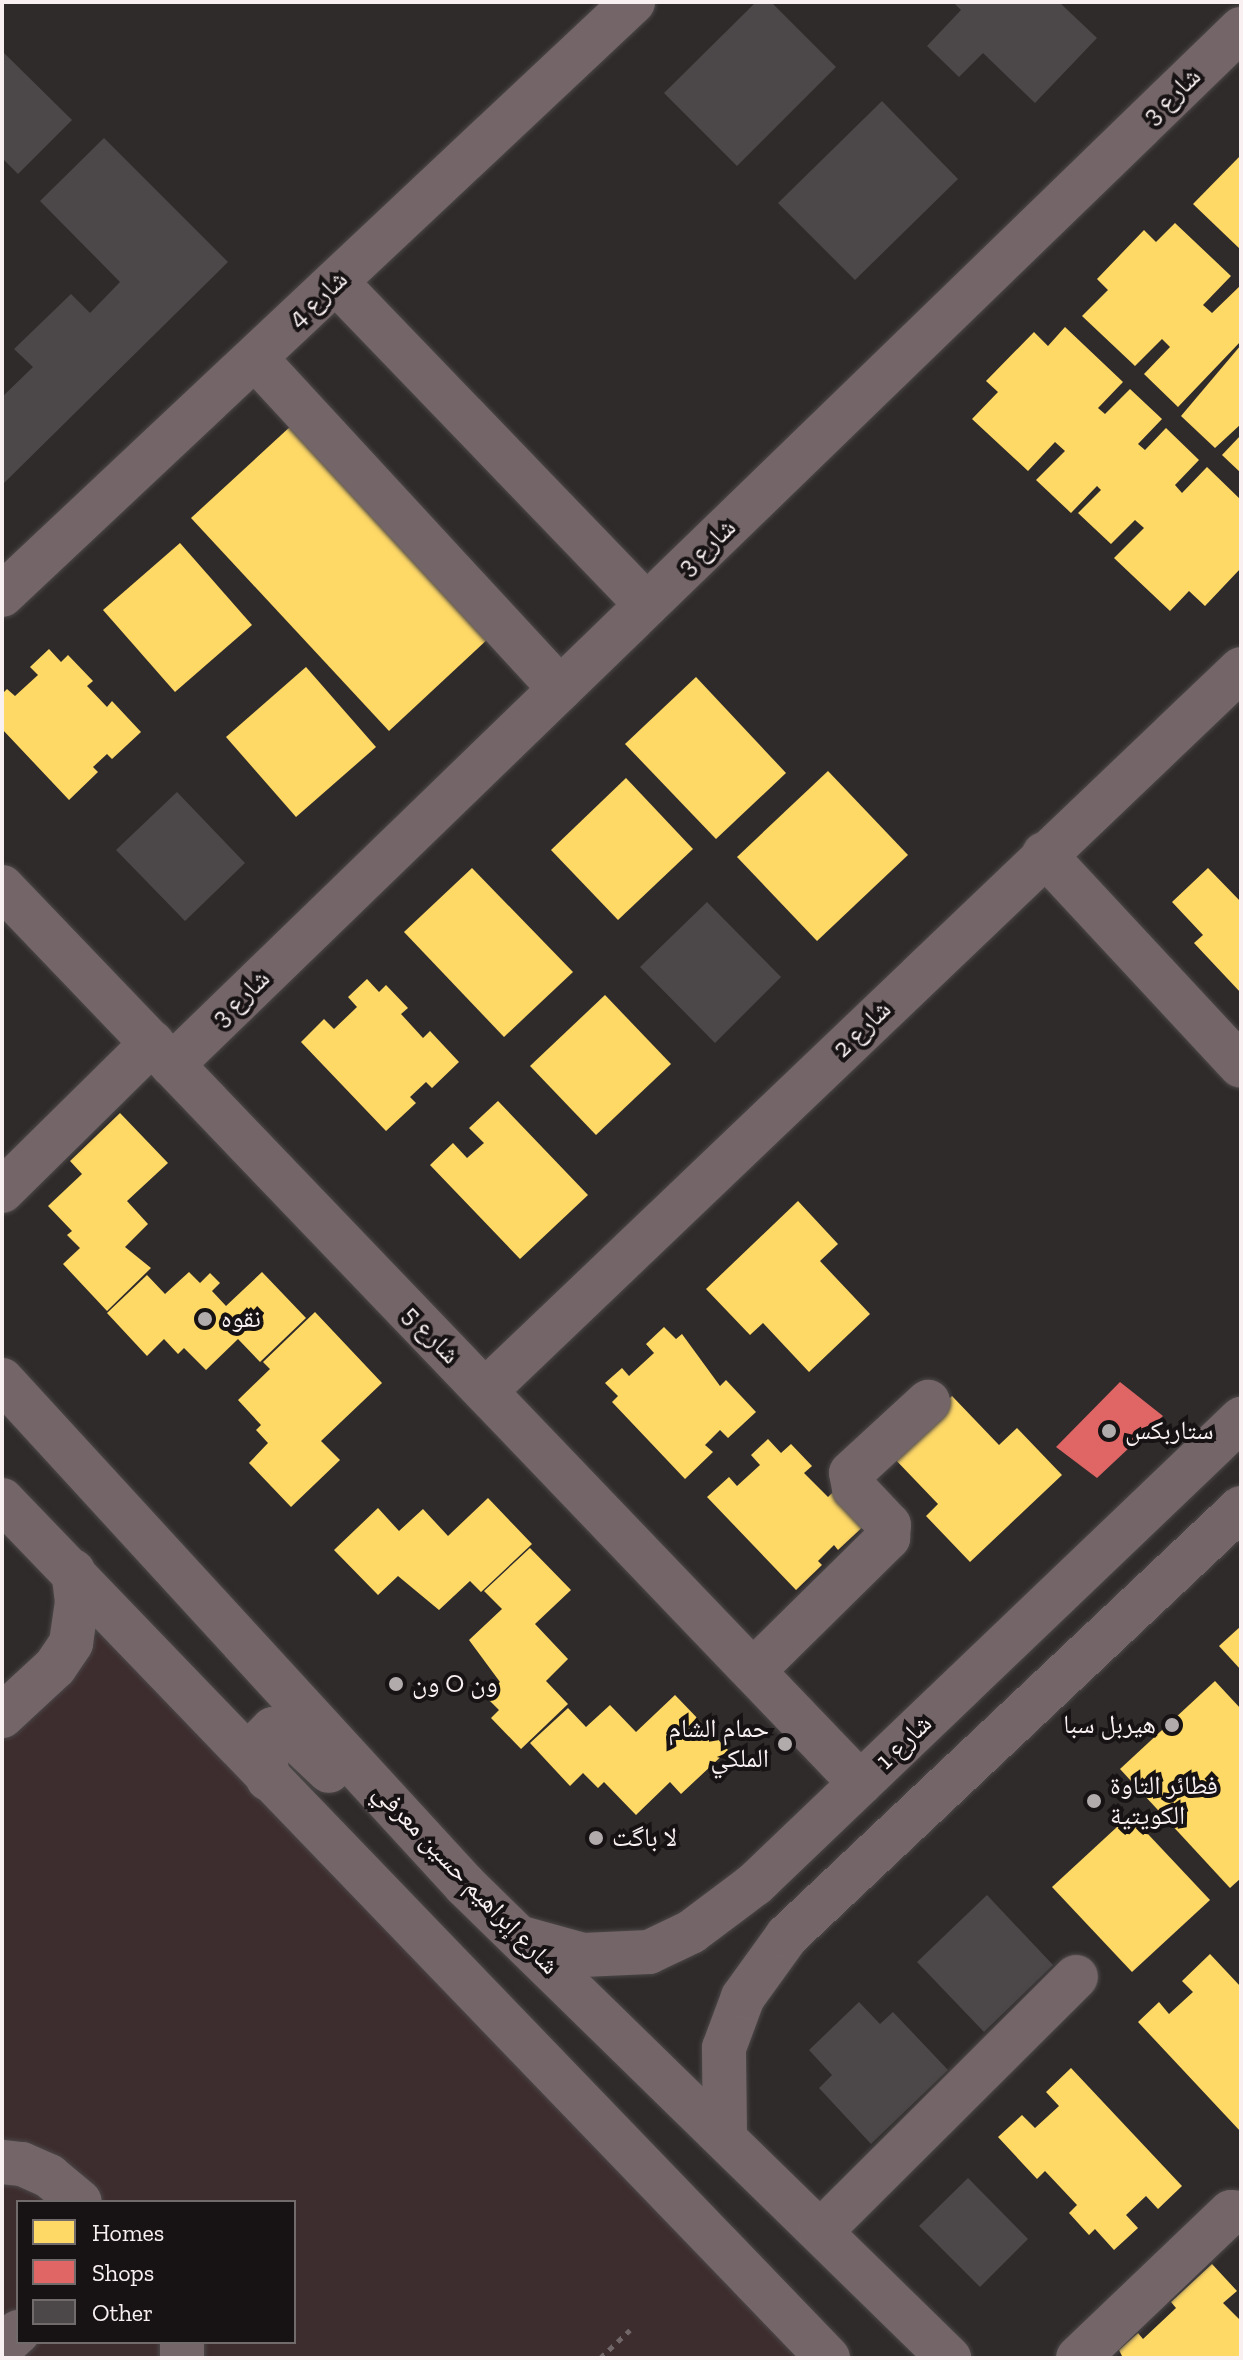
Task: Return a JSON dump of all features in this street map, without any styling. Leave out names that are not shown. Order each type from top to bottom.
[{"type":"street","name":"شارع 4","points":[[2,595],[633,2]]},
{"type":"street","name":"شارع 3","points":[[2,1191],[162,1054],[560,689],[1241,29]]},
{"type":"street","points":[[336,282],[647,605]]},
{"type":"street","points":[[255,358],[560,689]]},
{"type":"street","name":"شارع 2","points":[[485,1391],[1241,669]]},
{"type":"street","points":[[1044,854],[1241,1066]]},
{"type":"street","name":"شارع 5","points":[[2,887],[860,1783]]},
{"type":"street","name":"شارع إبراهيم حسين معرفي","points":[[2,1380],[465,1885],[725,2135],[949,2358]]},
{"type":"street","points":[[753,1671],[888,1538],[889,1525],[854,1488],[851,1473],[928,1402]]},
{"type":"street","name":"شارع 1","points":[[517,1937],[583,1955],[649,1952],[691,1932],[755,1884],[1241,1419]]},
{"type":"street","points":[[2,1500],[828,2358]]},
{"type":"street","points":[[725,2135],[724,2048],[743,1997],[787,1936],[1241,1508]]},
{"type":"street","points":[[2,1716],[55,1667],[71,1643],[77,1602],[73,1571]]},
{"type":"street","points":[[268,1779],[263,1739],[267,1732],[281,1729],[406,1847],[465,1885]]},
{"type":"street","points":[[755,1884],[751,1914],[772,1935],[787,1936]]},
{"type":"street","points":[[821,2231],[1076,1977]]},
{"type":"street","points":[[2,2162],[22,2164],[49,2176],[78,2200]]},
{"type":"street","points":[[1078,2358],[1231,2212],[1241,2213]]},
{"type":"path","points":[[600,2358],[630,2330]]},
{"type":"shaded area","points":[[117,1618],[826,2358],[2,2358],[2,1727]]},
{"type":"building: Homes","points":[[1241,155],[1241,250],[1193,204]]},
{"type":"building: Homes","points":[[1175,223],[1231,276],[1203,305],[1212,313],[1241,285],[1241,341],[1178,407],[1144,374],[1170,347],[1162,339],[1135,366],[1082,316],[1108,290],[1097,279],[1144,230],[1156,242]]},
{"type":"building: Homes","points":[[1065,327],[1123,382],[1098,408],[1105,414],[1130,389],[1162,419],[1138,444],[1145,450],[1166,428],[1199,460],[1175,485],[1182,493],[1207,467],[1241,500],[1241,568],[1205,606],[1189,591],[1170,611],[1114,558],[1144,528],[1135,520],[1111,544],[1078,513],[1101,490],[1097,486],[1071,513],[1036,480],[1065,451],[1055,442],[1028,471],[972,419],[998,392],[986,381],[1034,332],[1048,346]]},
{"type":"building: Homes","points":[[1241,345],[1241,424],[1215,448],[1181,416]]},
{"type":"building: Homes","points":[[292,425],[490,637],[389,731],[191,518]]},
{"type":"building: Homes","points":[[1241,435],[1241,473],[1222,455]]},
{"type":"building: Homes","points":[[180,543],[252,625],[175,692],[103,610]]},
{"type":"building: Homes","points":[[49,649],[61,662],[68,655],[93,681],[87,686],[107,707],[112,701],[141,732],[112,759],[107,754],[93,767],[98,772],[69,800],[2,729],[2,694],[7,689],[15,696],[38,675],[30,667]]},
{"type":"building: Homes","points":[[306,667],[376,747],[296,817],[226,737]]},
{"type":"building: Homes","points":[[696,677],[786,773],[716,839],[625,744]]},
{"type":"building: Homes","points":[[828,771],[908,855],[817,941],[737,857]]},
{"type":"building: Homes","points":[[626,778],[693,849],[618,920],[551,850]]},
{"type":"building: Homes","points":[[472,868],[573,972],[504,1037],[404,932]]},
{"type":"building: Homes","points":[[1208,868],[1241,902],[1241,993],[1194,943],[1203,935],[1172,902]]},
{"type":"building: Homes","points":[[367,979],[379,992],[386,985],[408,1008],[401,1014],[423,1038],[430,1031],[459,1062],[432,1088],[426,1082],[410,1097],[416,1103],[386,1131],[301,1042],[324,1019],[334,1029],[357,1007],[348,997]]},
{"type":"building: Homes","points":[[605,995],[671,1064],[596,1135],[530,1066]]},
{"type":"building: Homes","points":[[498,1101],[588,1195],[520,1259],[430,1165],[453,1143],[467,1158],[484,1143],[469,1128]]},
{"type":"building: Homes","points":[[120,1113],[168,1163],[127,1201],[148,1224],[125,1247],[151,1268],[107,1311],[63,1264],[80,1248],[67,1235],[72,1231],[48,1206],[82,1174],[70,1161]]},
{"type":"building: Homes","points":[[798,1201],[838,1244],[820,1261],[870,1314],[809,1372],[763,1323],[750,1335],[706,1289]]},
{"type":"building: Homes","points":[[189,1272],[200,1283],[210,1273],[220,1283],[212,1291],[226,1306],[262,1272],[306,1318],[260,1362],[238,1339],[206,1370],[184,1348],[178,1354],[164,1339],[147,1356],[107,1313],[147,1275],[165,1294]]},
{"type":"building: Homes","points":[[315,1312],[382,1383],[321,1441],[340,1460],[291,1507],[249,1463],[268,1443],[256,1430],[261,1425],[238,1400],[270,1369],[263,1362]]},
{"type":"building: Homes","points":[[664,1327],[676,1339],[682,1334],[720,1386],[726,1380],[756,1412],[728,1438],[720,1430],[705,1445],[713,1452],[685,1479],[612,1402],[618,1396],[605,1383],[622,1368],[629,1376],[654,1353],[646,1344]]},
{"type":"building: Homes","points":[[952,1396],[999,1445],[1017,1428],[1062,1475],[970,1562],[926,1516],[938,1504],[891,1455]]},
{"type":"building: Homes","points":[[768,1439],[781,1453],[791,1444],[812,1466],[804,1473],[828,1497],[835,1490],[867,1523],[838,1550],[834,1545],[818,1561],[822,1565],[796,1590],[707,1497],[729,1477],[737,1486],[760,1465],[751,1455]]},
{"type":"building: Homes","points":[[488,1498],[532,1544],[481,1592],[470,1581],[439,1610],[398,1576],[378,1595],[334,1550],[378,1508],[399,1531],[423,1509],[448,1536]]},
{"type":"building: Homes","points":[[530,1548],[571,1590],[535,1624],[568,1659],[546,1681],[568,1704],[521,1749],[491,1718],[499,1710],[485,1696],[500,1682],[469,1640],[502,1609],[484,1591]]},
{"type":"building: Homes","points":[[1241,1626],[1241,1670],[1219,1646]]},
{"type":"building: Homes","points":[[1215,1681],[1241,1709],[1241,1878],[1230,1888],[1120,1769]]},
{"type":"building: Homes","points":[[675,1695],[728,1750],[681,1794],[670,1782],[636,1815],[604,1782],[598,1788],[583,1773],[570,1786],[530,1743],[568,1708],[586,1727],[610,1705],[636,1732]]},
{"type":"building: Homes","points":[[1130,1815],[1210,1900],[1132,1972],[1052,1887]]},
{"type":"building: Homes","points":[[1210,1954],[1241,1987],[1241,2132],[1138,2022],[1159,2002],[1169,2014],[1193,1992],[1182,1981]]},
{"type":"building: Homes","points":[[1071,2068],[1182,2186],[1158,2209],[1146,2196],[1126,2215],[1138,2228],[1114,2250],[1095,2229],[1089,2235],[1069,2213],[1077,2205],[1045,2171],[1037,2179],[998,2137],[1022,2115],[1035,2128],[1059,2106],[1046,2092]]},
{"type":"building: Homes","points":[[1212,2264],[1237,2291],[1223,2303],[1241,2321],[1241,2358],[1123,2358],[1119,2350],[1138,2333],[1143,2339],[1176,2308],[1171,2302]]},
{"type":"building: Shops","name":"ستاربكس","points":[[1120,1382],[1163,1416],[1097,1478],[1056,1447]]},
{"type":"building: Other","points":[[756,2],[771,2],[836,67],[737,166],[664,93]]},
{"type":"building: Other","points":[[953,2],[1059,2],[1097,38],[1035,103],[983,53],[959,77],[927,46],[961,10]]},
{"type":"building: Other","points":[[2,51],[72,120],[18,174],[2,158]]},
{"type":"building: Other","points":[[882,101],[958,179],[855,280],[778,203]]},
{"type":"building: Other","points":[[104,138],[228,262],[2,485],[2,397],[33,367],[14,349],[71,294],[90,313],[120,282],[40,201]]},
{"type":"building: Other","points":[[177,792],[245,863],[185,921],[116,850]]},
{"type":"building: Other","points":[[707,902],[781,977],[715,1043],[640,967]]},
{"type":"building: Other","points":[[987,1895],[1053,1965],[984,2032],[917,1962]]},
{"type":"building: Other","points":[[859,2002],[880,2024],[893,2012],[948,2070],[871,2144],[819,2088],[832,2075],[809,2050]]},
{"type":"building: Other","points":[[968,2178],[1028,2239],[980,2287],[919,2226]]},
{"type":"place","name":"نقوه","points":[[205,1319]]},
{"type":"place","name":"ستاربكس","points":[[1109,1431]]},
{"type":"place","name":"ون O ون","points":[[396,1684]]},
{"type":"place","name":"هيربل سبا","points":[[1172,1725]]},
{"type":"place","name":"حمام الشام الملكي","points":[[785,1744]]},
{"type":"place","name":"فطائر التاوة الكويتية","points":[[1094,1801]]},
{"type":"place","name":"لا باگت","points":[[596,1838]]}]
